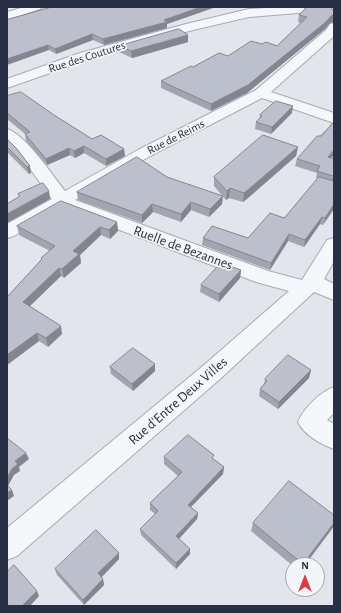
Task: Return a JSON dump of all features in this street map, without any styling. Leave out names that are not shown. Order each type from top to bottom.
[{"type":"street","points":[[7,16],[36,7]]},
{"type":"street","name":"Rue des Coutures","points":[[7,84],[85,56],[190,26],[249,13],[334,7]]},
{"type":"street","name":"Rue de Reims","points":[[7,232],[144,153],[262,93],[300,60],[334,27]]},
{"type":"street","points":[[262,93],[334,118]]},
{"type":"street","points":[[7,134],[26,152],[62,200]]},
{"type":"street","name":"Ruelle de Bezannes","points":[[62,200],[74,207],[263,277],[309,285],[334,293]]},
{"type":"street","name":"Rue d'Entre Deux Villes","points":[[7,546],[206,378],[309,285],[334,244]]},
{"type":"street","points":[[334,397],[310,422],[334,438]]},
{"type":"building","points":[[52,7],[201,7],[164,20],[167,22],[103,39],[92,34],[55,49],[48,45],[7,59],[7,20]]},
{"type":"building","points":[[305,7],[330,7],[334,11],[334,15],[248,85],[211,104],[161,81],[191,66],[193,67],[219,53],[228,56],[251,41],[262,44],[266,42],[277,46],[307,17],[299,15],[306,8]]},
{"type":"building","points":[[179,29],[188,35],[131,51],[119,46]]},
{"type":"building","points":[[21,92],[92,139],[101,135],[124,149],[106,159],[84,146],[74,151],[69,148],[46,159],[25,134],[30,132],[7,113],[7,96]]},
{"type":"building","points":[[276,101],[293,106],[272,127],[256,122],[262,116],[260,115]]},
{"type":"building","points":[[334,122],[334,150],[328,157],[334,159],[333,176],[317,171],[320,166],[297,159],[317,136],[321,136]]},
{"type":"building","points":[[263,135],[298,147],[244,193],[230,188],[227,191],[214,177]]},
{"type":"building","points":[[8,140],[30,166],[27,167],[7,147]]},
{"type":"building","points":[[137,157],[167,177],[223,196],[210,209],[191,202],[181,214],[152,204],[142,215],[77,192]]},
{"type":"building","points":[[319,177],[334,181],[334,204],[325,218],[322,217],[305,240],[289,234],[271,263],[203,238],[212,226],[248,238],[270,213],[284,218]]},
{"type":"building","points":[[43,183],[49,191],[7,214],[7,204],[20,196],[18,194]]},
{"type":"building","points":[[61,201],[117,222],[109,230],[100,227],[73,251],[79,254],[62,269],[59,268],[23,302],[61,326],[46,338],[37,333],[7,355],[7,295],[8,296],[42,259],[41,258],[55,246],[17,226]]},
{"type":"building","points":[[221,263],[241,270],[219,294],[201,285]]},
{"type":"building","points":[[133,348],[155,364],[132,384],[110,367]]},
{"type":"building","points":[[288,355],[311,370],[279,402],[260,389],[267,381],[265,379]]},
{"type":"building","points":[[188,435],[214,455],[212,458],[224,467],[188,505],[198,513],[176,536],[190,549],[176,563],[140,529],[158,511],[150,503],[182,472],[164,457]]},
{"type":"building","points":[[7,438],[26,453],[15,461],[18,464],[12,469],[7,478]]},
{"type":"building","points":[[289,481],[334,515],[334,523],[308,557],[294,557],[253,523]]},
{"type":"building","points":[[7,485],[12,490],[7,493]]},
{"type":"building","points":[[96,530],[119,553],[98,573],[103,579],[83,600],[55,569]]},
{"type":"building","points":[[14,565],[37,591],[22,606],[7,606],[7,572]]}]
